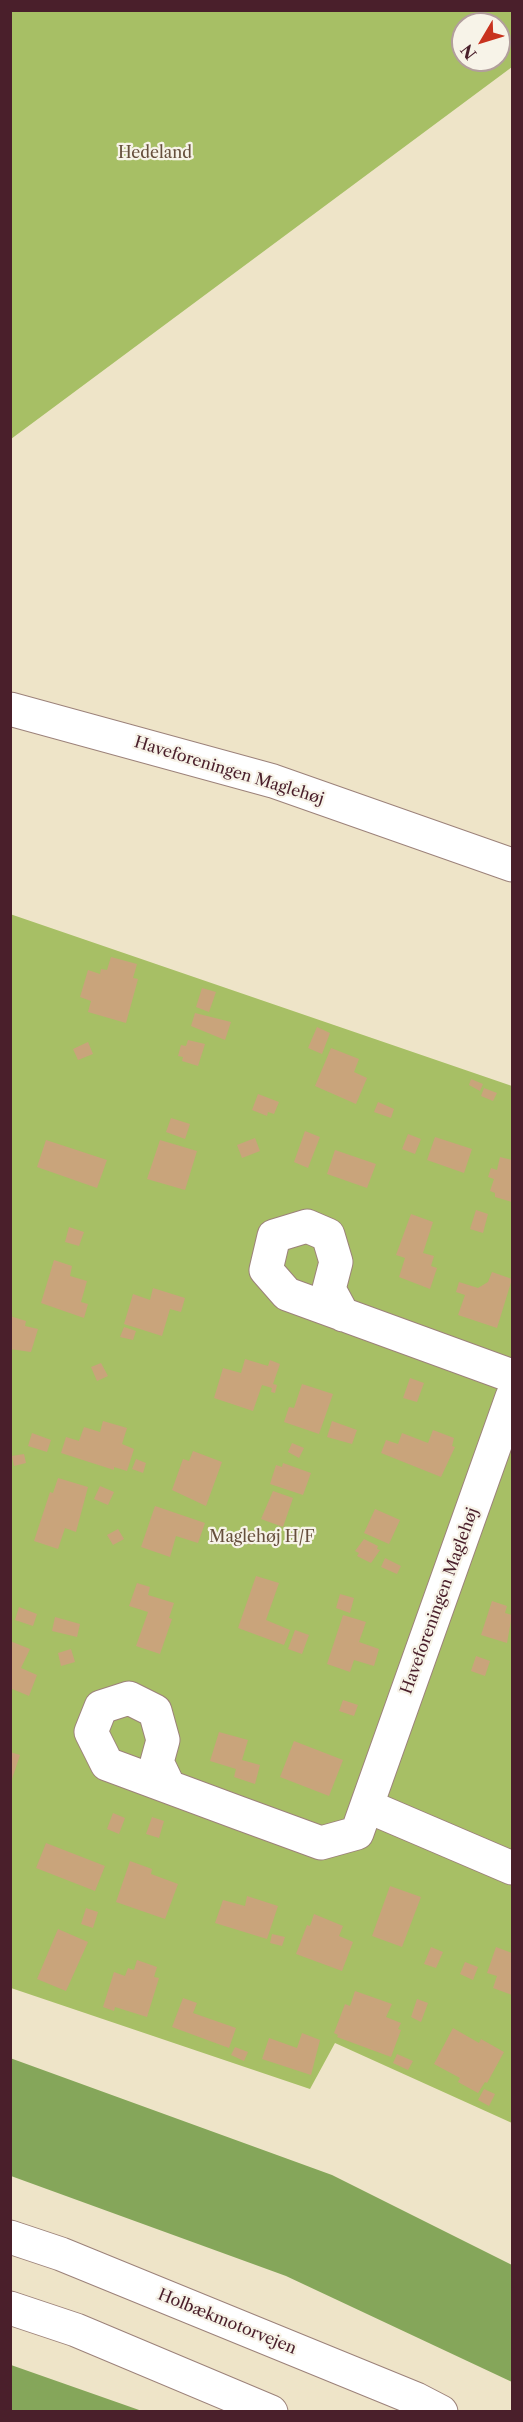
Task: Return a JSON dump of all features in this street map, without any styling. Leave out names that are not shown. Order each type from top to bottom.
[{"type":"main road","name":"Haveforeningen Maglehøj","points":[[10,709],[273,781],[513,865]]},
{"type":"main road","points":[[343,1315],[513,1376]]},
{"type":"main road","name":"Haveforeningen Maglehøj","points":[[170,1787],[321,1843],[357,1833],[513,1397]]},
{"type":"main road","points":[[367,1806],[513,1868]]},
{"type":"main road","name":"Holbækmotorvejen","points":[[10,2237],[61,2254],[416,2399],[441,2412]]},
{"type":"main road","points":[[10,2308],[76,2330],[271,2412]]},
{"type":"green space","name":"Hedeland","points":[[11,10],[512,11],[511,68],[511,12],[451,12],[451,72],[505,72],[11,439]]},
{"type":"green space","name":"Maglehøj H/F","points":[[10,914],[512,1086],[512,2123],[335,2043],[310,2089],[11,1988]]},
{"type":"green space","points":[[10,2058],[332,2175],[512,2265],[512,2382],[286,2276],[11,2176]]},
{"type":"green space","points":[[11,2365],[142,2411],[11,2411]]},
{"type":"building","points":[[111,957],[137,964],[133,978],[138,979],[126,1023],[88,1012],[91,1001],[80,997],[88,970],[100,974],[101,969],[107,970]]},
{"type":"building","points":[[202,988],[216,992],[209,1012],[196,1007]]},
{"type":"building","points":[[195,1013],[231,1022],[225,1040],[191,1026]]},
{"type":"building","points":[[317,1027],[330,1033],[322,1054],[308,1048]]},
{"type":"building","points":[[188,1040],[205,1044],[198,1066],[182,1061],[183,1057],[178,1056],[181,1045],[186,1046]]},
{"type":"building","points":[[88,1042],[93,1054],[78,1060],[73,1049]]},
{"type":"building","points":[[331,1048],[359,1059],[354,1072],[367,1078],[356,1104],[315,1086]]},
{"type":"building","points":[[471,1079],[483,1084],[480,1091],[469,1085]]},
{"type":"building","points":[[484,1088],[497,1093],[493,1101],[481,1096]]},
{"type":"building","points":[[258,1094],[279,1102],[274,1114],[268,1112],[267,1116],[252,1110]]},
{"type":"building","points":[[378,1102],[394,1109],[391,1118],[374,1112]]},
{"type":"building","points":[[171,1118],[190,1124],[185,1139],[166,1132]]},
{"type":"building","points":[[305,1131],[320,1137],[308,1168],[294,1162]]},
{"type":"building","points":[[408,1134],[421,1139],[415,1154],[402,1149]]},
{"type":"building","points":[[435,1137],[472,1149],[464,1173],[427,1160]]},
{"type":"building","points":[[255,1138],[260,1151],[242,1158],[237,1145]]},
{"type":"building","points":[[46,1140],[107,1160],[97,1188],[37,1167]]},
{"type":"building","points":[[160,1140],[197,1151],[185,1190],[147,1179]]},
{"type":"building","points":[[335,1150],[376,1164],[367,1188],[327,1174]]},
{"type":"building","points":[[500,1157],[512,1160],[512,1202],[495,1197],[495,1193],[490,1191],[494,1179],[488,1177],[491,1168],[497,1170]]},
{"type":"building","points":[[476,1210],[488,1214],[483,1233],[470,1229]]},
{"type":"building","points":[[411,1214],[433,1222],[423,1253],[434,1256],[431,1266],[437,1268],[430,1289],[399,1277],[405,1258],[396,1255]]},
{"type":"building","points":[[69,1227],[84,1232],[79,1246],[65,1242]]},
{"type":"building","points":[[54,1260],[72,1266],[70,1276],[87,1281],[81,1302],[88,1304],[84,1318],[41,1303]]},
{"type":"building","points":[[492,1272],[512,1279],[497,1328],[458,1315],[465,1295],[456,1292],[459,1282],[478,1288],[488,1282]]},
{"type":"building","points":[[153,1288],[185,1298],[181,1312],[170,1309],[162,1336],[124,1324],[133,1294],[150,1300]]},
{"type":"building","points":[[10,1316],[26,1321],[25,1326],[38,1329],[31,1352],[10,1349]]},
{"type":"building","points":[[124,1327],[136,1331],[133,1340],[120,1337]]},
{"type":"building","points":[[245,1359],[268,1366],[270,1360],[280,1364],[273,1384],[277,1385],[275,1393],[271,1392],[272,1388],[262,1385],[253,1411],[214,1398],[223,1368],[241,1373]]},
{"type":"building","points":[[101,1363],[108,1376],[97,1381],[91,1367]]},
{"type":"building","points":[[410,1378],[424,1383],[417,1402],[403,1398]]},
{"type":"building","points":[[302,1384],[333,1394],[319,1434],[284,1422],[289,1407],[294,1408]]},
{"type":"building","points":[[103,1421],[127,1428],[122,1444],[134,1449],[127,1471],[114,1467],[114,1470],[61,1453],[66,1437],[79,1441],[84,1427],[100,1432]]},
{"type":"building","points":[[332,1421],[357,1430],[352,1444],[327,1437]]},
{"type":"building","points":[[433,1430],[454,1438],[452,1446],[455,1447],[441,1477],[381,1453],[386,1440],[398,1444],[402,1433],[428,1443]]},
{"type":"building","points":[[32,1433],[51,1440],[47,1452],[28,1446]]},
{"type":"building","points":[[292,1443],[304,1448],[299,1458],[288,1452]]},
{"type":"building","points":[[193,1451],[222,1462],[206,1506],[172,1490],[183,1459],[189,1461]]},
{"type":"building","points":[[24,1454],[26,1463],[14,1466],[12,1456]]},
{"type":"building","points":[[136,1459],[146,1463],[143,1473],[132,1469]]},
{"type":"building","points":[[283,1463],[311,1473],[303,1495],[270,1484],[276,1465],[282,1467]]},
{"type":"building","points":[[58,1478],[88,1487],[76,1532],[65,1528],[58,1549],[34,1541],[50,1492],[53,1493]]},
{"type":"building","points":[[100,1486],[114,1492],[108,1505],[94,1499]]},
{"type":"building","points":[[273,1491],[293,1498],[283,1527],[261,1519]]},
{"type":"building","points":[[155,1506],[205,1523],[198,1543],[176,1536],[170,1557],[141,1547]]},
{"type":"building","points":[[375,1509],[400,1520],[389,1544],[364,1533]]},
{"type":"building","points":[[118,1529],[124,1539],[113,1545],[107,1535]]},
{"type":"building","points":[[247,1530],[256,1533],[252,1545],[243,1542]]},
{"type":"building","points":[[364,1539],[378,1546],[377,1549],[380,1550],[371,1563],[357,1556],[359,1553],[355,1551]]},
{"type":"building","points":[[385,1558],[401,1566],[397,1574],[381,1567]]},
{"type":"building","points":[[256,1576],[279,1583],[266,1620],[290,1630],[284,1645],[238,1628]]},
{"type":"building","points":[[137,1583],[150,1587],[148,1595],[174,1603],[169,1618],[172,1619],[160,1654],[136,1646],[148,1612],[129,1606]]},
{"type":"building","points":[[340,1594],[354,1598],[350,1613],[336,1608]]},
{"type":"building","points":[[492,1601],[507,1606],[505,1613],[512,1615],[507,1643],[481,1635]]},
{"type":"building","points":[[19,1607],[37,1614],[33,1626],[15,1620]]},
{"type":"building","points":[[343,1615],[366,1622],[359,1642],[379,1649],[374,1666],[354,1660],[350,1672],[327,1664]]},
{"type":"building","points":[[55,1617],[80,1624],[77,1637],[52,1631]]},
{"type":"building","points":[[295,1630],[309,1635],[302,1654],[288,1649]]},
{"type":"building","points":[[10,1641],[30,1649],[21,1668],[37,1675],[29,1696],[10,1688]]},
{"type":"building","points":[[71,1649],[75,1662],[61,1666],[58,1653]]},
{"type":"building","points":[[476,1656],[490,1661],[485,1676],[471,1671]]},
{"type":"building","points":[[343,1700],[358,1705],[354,1716],[339,1711]]},
{"type":"building","points":[[219,1732],[248,1740],[242,1760],[260,1765],[255,1784],[234,1777],[236,1769],[210,1761]]},
{"type":"building","points":[[294,1741],[343,1760],[329,1796],[280,1777]]},
{"type":"building","points":[[10,1752],[20,1755],[11,1782],[10,1782]]},
{"type":"building","points":[[113,1813],[125,1818],[119,1834],[107,1829]]},
{"type":"building","points":[[152,1817],[164,1821],[159,1838],[146,1834]]},
{"type":"building","points":[[46,1843],[105,1866],[95,1891],[36,1868]]},
{"type":"building","points":[[130,1861],[152,1869],[151,1874],[178,1884],[165,1919],[116,1902]]},
{"type":"building","points":[[390,1886],[421,1897],[402,1947],[372,1936]]},
{"type":"building","points":[[247,1896],[278,1906],[267,1939],[215,1923],[223,1900],[245,1906]]},
{"type":"building","points":[[86,1908],[98,1912],[93,1928],[81,1924]]},
{"type":"building","points":[[314,1914],[343,1926],[339,1936],[353,1942],[342,1971],[296,1954],[307,1925],[310,1926]]},
{"type":"building","points":[[58,1929],[88,1942],[66,1991],[37,1979]]},
{"type":"building","points":[[272,1934],[285,1937],[282,1946],[270,1943]]},
{"type":"building","points":[[431,1947],[443,1952],[436,1968],[424,1964]]},
{"type":"building","points":[[496,1947],[512,1953],[512,1995],[493,1988],[497,1976],[487,1973]]},
{"type":"building","points":[[137,1960],[157,1967],[154,1977],[159,1978],[147,2017],[115,2007],[114,2011],[103,2007],[114,1972],[125,1976],[128,1968],[134,1970]]},
{"type":"building","points":[[465,1962],[478,1967],[473,1980],[460,1974]]},
{"type":"building","points":[[355,1991],[392,2004],[386,2017],[401,2023],[398,2029],[401,2030],[391,2057],[337,2037],[338,2035],[334,2033],[345,2004],[350,2006]]},
{"type":"building","points":[[183,1998],[197,2003],[193,2013],[236,2028],[229,2048],[172,2027]]},
{"type":"building","points":[[417,1999],[428,2003],[421,2022],[411,2017]]},
{"type":"building","points":[[453,2028],[479,2043],[481,2039],[504,2052],[487,2083],[485,2082],[478,2093],[458,2082],[460,2078],[434,2064]]},
{"type":"building","points":[[302,2033],[320,2040],[311,2075],[262,2059],[269,2038],[297,2048]]},
{"type":"building","points":[[235,2047],[248,2052],[244,2061],[231,2055]]},
{"type":"building","points":[[397,2054],[413,2061],[408,2070],[393,2063]]},
{"type":"building","points":[[484,2089],[495,2094],[489,2106],[478,2100]]}]
